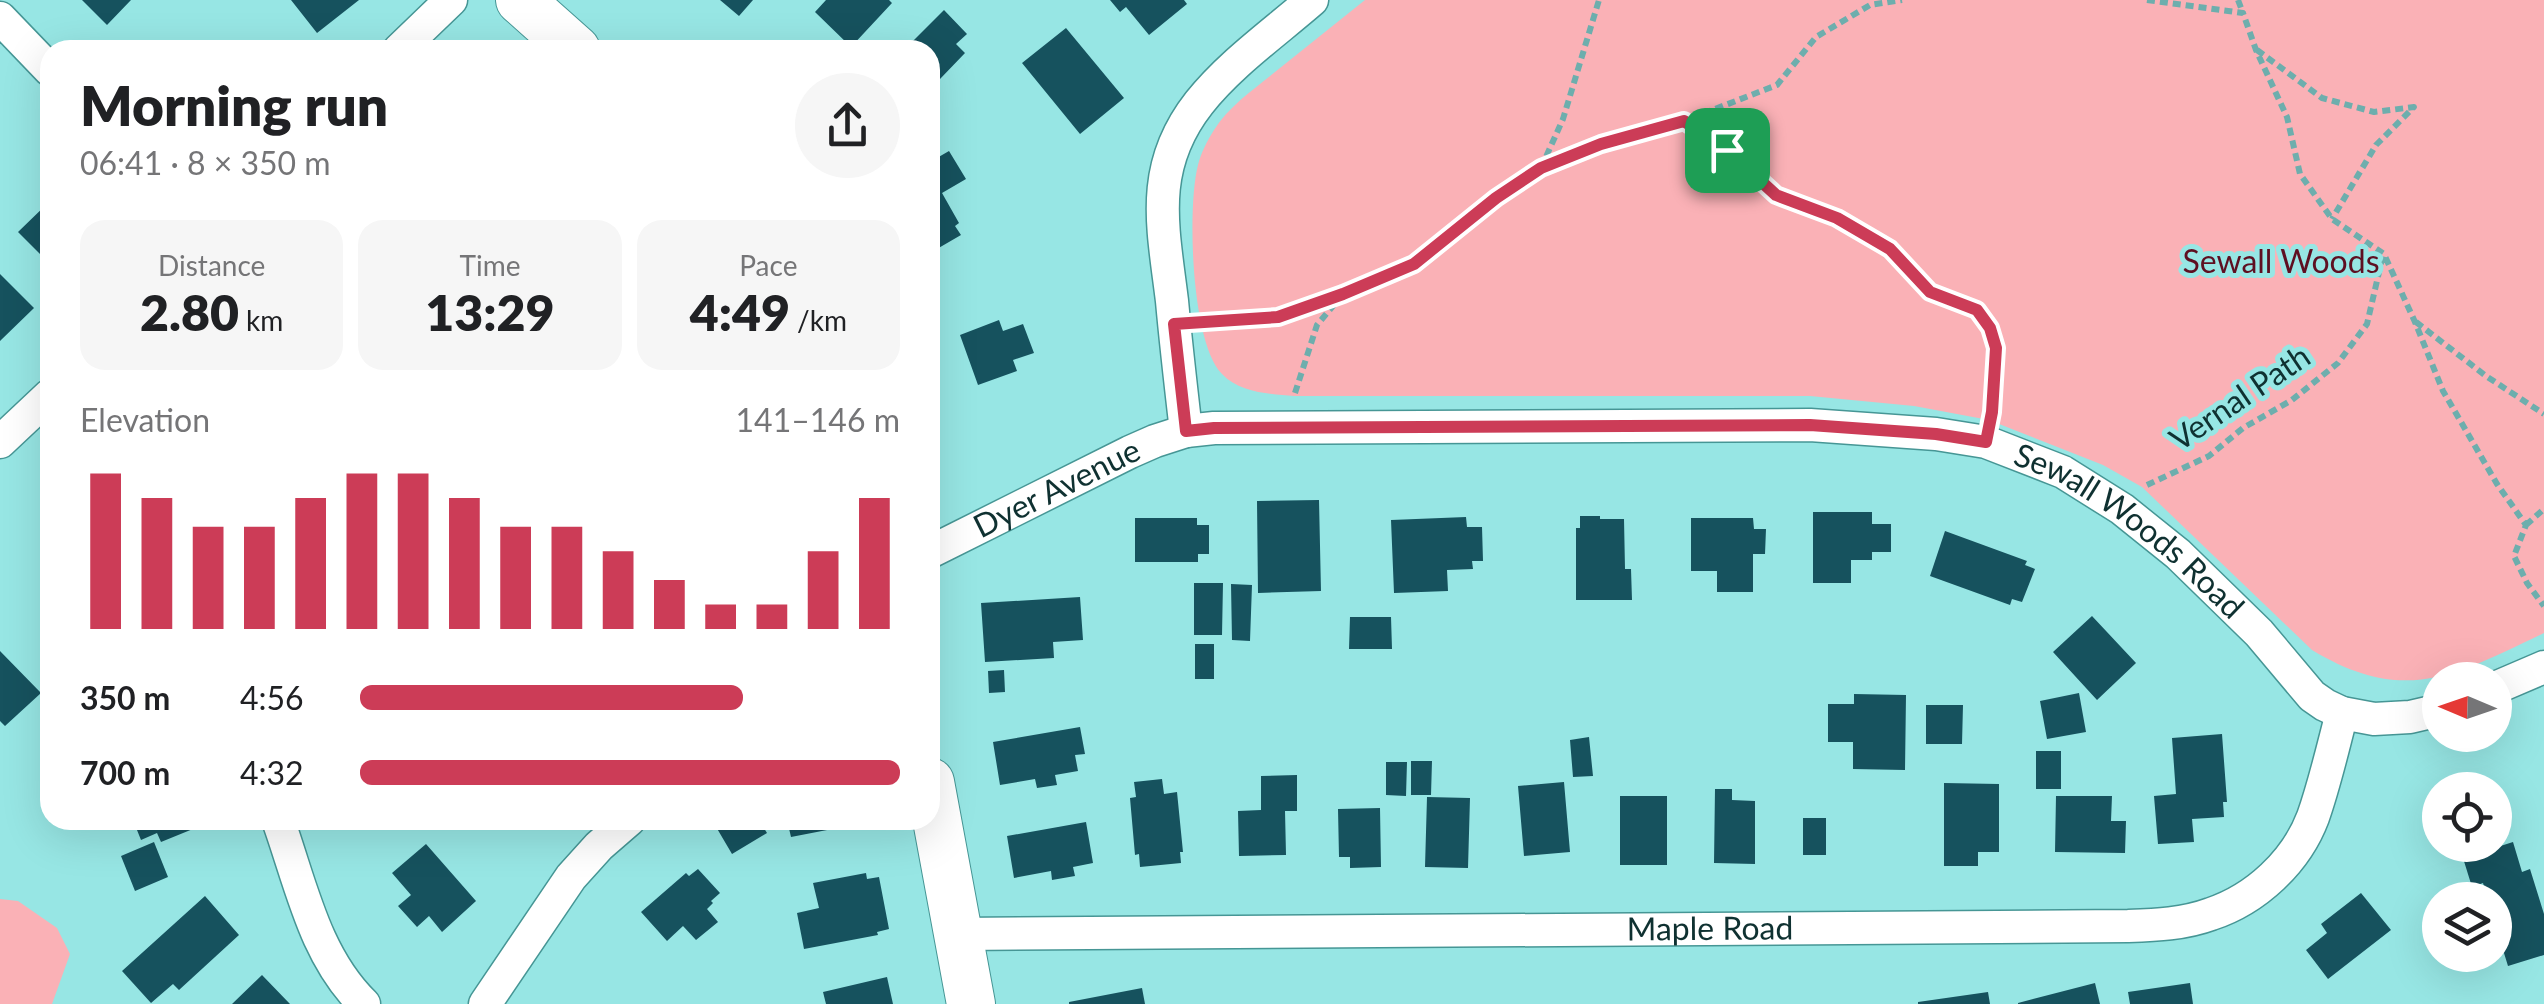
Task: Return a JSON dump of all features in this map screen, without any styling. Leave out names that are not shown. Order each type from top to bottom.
[{"type":"main road","points":[[520,0],[565,40]]},
{"type":"main road","points":[[939,830],[971,1004]]},
{"type":"street","points":[[409,40],[451,0]]},
{"type":"street","points":[[1186,431],[1161,211],[1166,173],[1178,136],[1198,104],[1312,0]]},
{"type":"street","points":[[0,18],[40,60]]},
{"type":"street","points":[[0,442],[40,404]]},
{"type":"street","name":"Sewall Woods Road","points":[[1186,431],[1810,425],[1936,434],[1986,442],[2063,472],[2122,509],[2178,554],[2246,620],[2312,696],[2342,713],[2374,719],[2422,715]]},
{"type":"street","name":"Dyer Avenue","points":[[940,547],[1130,452],[1186,431]]},
{"type":"street","points":[[2512,681],[2544,667]]},
{"type":"street","name":"Maple Road","points":[[958,934],[2128,926],[2186,921],[2242,900],[2288,860],[2312,819],[2342,713]]},
{"type":"street","points":[[281,830],[330,962],[364,1004]]},
{"type":"street","points":[[486,1004],[571,877],[617,830]]},
{"type":"path","points":[[1541,168],[1563,119],[1599,0]]},
{"type":"path","points":[[1174,324],[1278,317],[1414,264],[1496,198],[1541,168],[1601,144],[1684,121],[1777,85],[1816,36],[1870,5],[1902,0]]},
{"type":"path","points":[[2147,0],[2243,13]]},
{"type":"path","points":[[2238,0],[2287,117],[2300,174],[2332,218],[2384,254],[2444,391],[2497,484],[2526,525]]},
{"type":"path","points":[[2256,50],[2322,98],[2374,112],[2414,107],[2376,145],[2332,218]]},
{"type":"path","points":[[1684,121],[1727,150],[1776,195],[1837,218],[1890,249],[1930,292],[1977,310],[1990,328],[1996,348],[1986,442]]},
{"type":"path","name":"Vernal Path","points":[[2122,509],[2142,487],[2208,456],[2243,428],[2292,400],[2338,362],[2367,324],[2384,254]]},
{"type":"path","points":[[1284,428],[1317,324],[1343,294]]},
{"type":"path","points":[[2416,322],[2544,414]]},
{"type":"path","points":[[2544,509],[2526,525],[2514,556],[2544,606]]},
{"type":"green space","name":"Sewall Woods","points":[[1365,0],[2544,0],[2544,633],[2481,662],[2422,662],[2422,679],[2375,677],[2345,667],[2312,650],[2142,487],[2103,465],[1989,420],[1914,406],[1810,396],[1294,396],[1237,385],[1222,374],[1204,334],[1194,274],[1193,211],[1204,147],[1220,121],[1250,92]]},
{"type":"green space","points":[[0,899],[18,901],[57,928],[70,954],[52,1004],[0,1004]]},
{"type":"building","points":[[82,0],[131,0],[107,25]]},
{"type":"building","points":[[291,0],[359,0],[317,33]]},
{"type":"building","points":[[720,0],[753,0],[739,16]]},
{"type":"building","points":[[826,0],[892,3],[858,40],[844,40],[815,12]]},
{"type":"building","points":[[1110,0],[1184,0],[1187,4],[1149,35],[1126,7],[1120,12]]},
{"type":"building","points":[[944,10],[967,34],[956,44],[965,53],[940,79],[940,40],[914,40]]},
{"type":"building","points":[[1066,28],[1124,98],[1080,134],[1022,63]]},
{"type":"building","points":[[949,151],[966,179],[942,193],[959,223],[955,226],[961,235],[940,247],[940,156]]},
{"type":"building","points":[[40,211],[40,254],[18,232]]},
{"type":"building","points":[[0,274],[34,308],[0,341]]},
{"type":"building","points":[[999,320],[1003,331],[1023,324],[1034,353],[1013,360],[1017,371],[978,385],[960,335]]},
{"type":"building","points":[[1319,500],[1321,591],[1258,593],[1257,501]]},
{"type":"building","points":[[1813,512],[1872,512],[1872,524],[1891,524],[1891,552],[1872,552],[1872,560],[1851,560],[1851,583],[1813,583]]},
{"type":"building","points":[[1580,516],[1624,519],[1625,569],[1631,569],[1632,600],[1576,600],[1576,528],[1580,528]]},
{"type":"building","points":[[1466,517],[1467,527],[1482,527],[1483,561],[1472,561],[1473,569],[1447,570],[1448,591],[1394,593],[1391,520]]},
{"type":"building","points":[[1135,518],[1197,518],[1197,525],[1209,525],[1209,554],[1198,554],[1198,562],[1135,562]]},
{"type":"building","points":[[1691,518],[1753,518],[1754,529],[1766,529],[1765,554],[1753,554],[1753,592],[1717,592],[1717,571],[1691,571]]},
{"type":"building","points":[[1945,531],[2027,561],[2025,565],[2035,569],[2022,602],[2012,599],[2010,605],[1930,576]]},
{"type":"building","points":[[1194,583],[1223,583],[1222,635],[1194,635]]},
{"type":"building","points":[[1231,584],[1252,585],[1250,641],[1232,640]]},
{"type":"building","points":[[1080,597],[1083,640],[1053,642],[1054,658],[985,662],[981,603]]},
{"type":"building","points":[[2092,616],[2136,663],[2097,700],[2053,652]]},
{"type":"building","points":[[1350,617],[1391,617],[1392,649],[1349,649]]},
{"type":"building","points":[[1195,644],[1214,644],[1214,679],[1195,679]]},
{"type":"building","points":[[0,651],[40,694],[5,726],[0,721]]},
{"type":"building","points":[[1004,670],[1005,692],[989,693],[988,671]]},
{"type":"building","points":[[2079,693],[2086,732],[2047,739],[2040,701]]},
{"type":"building","points":[[1854,694],[1906,695],[1905,770],[1853,769],[1853,742],[1828,742],[1828,704],[1854,704]]},
{"type":"building","points":[[1926,705],[1963,705],[1962,744],[1926,744]]},
{"type":"building","points":[[1080,727],[1085,754],[1075,755],[1078,771],[1055,775],[1057,785],[1037,788],[1035,779],[1000,785],[993,742]]},
{"type":"building","points":[[2222,734],[2227,802],[2223,802],[2224,817],[2192,819],[2194,842],[2158,844],[2154,796],[2176,794],[2172,738]]},
{"type":"building","points":[[1589,737],[1593,776],[1573,777],[1570,740]]},
{"type":"building","points":[[2036,751],[2061,751],[2061,789],[2036,789]]},
{"type":"building","points":[[1411,761],[1432,761],[1431,795],[1411,795]]},
{"type":"building","points":[[1386,762],[1407,762],[1406,796],[1386,795]]},
{"type":"building","points":[[1297,775],[1297,811],[1285,811],[1286,855],[1239,856],[1238,811],[1261,810],[1261,776]]},
{"type":"building","points":[[1162,779],[1164,794],[1177,792],[1181,863],[1140,867],[1139,854],[1135,855],[1130,798],[1136,797],[1134,782]]},
{"type":"building","points":[[1564,782],[1570,852],[1524,856],[1518,786]]},
{"type":"building","points":[[1944,783],[1999,784],[1999,852],[1978,852],[1978,866],[1944,866]]},
{"type":"building","points":[[1715,789],[1732,789],[1732,800],[1755,801],[1755,864],[1714,863]]},
{"type":"building","points":[[1620,796],[1667,796],[1667,865],[1620,865]]},
{"type":"building","points":[[2056,796],[2112,796],[2111,821],[2126,821],[2125,853],[2055,852]]},
{"type":"building","points":[[1427,797],[1470,798],[1468,868],[1425,867]]},
{"type":"building","points":[[1380,808],[1381,867],[1350,868],[1350,857],[1339,857],[1338,809]]},
{"type":"building","points":[[1803,818],[1826,818],[1826,855],[1803,855]]},
{"type":"building","points":[[1086,822],[1093,863],[1073,867],[1075,876],[1052,880],[1051,871],[1014,878],[1007,836]]},
{"type":"building","points":[[137,830],[190,830],[161,842],[157,833],[141,840]]},
{"type":"building","points":[[718,830],[765,830],[767,833],[732,854]]},
{"type":"building","points":[[789,830],[827,830],[791,837]]},
{"type":"building","points":[[154,842],[168,877],[135,891],[121,856]]},
{"type":"building","points":[[2512,842],[2522,872],[2530,869],[2544,914],[2544,955],[2512,965],[2512,882],[2470,882],[2464,862],[2512,862]]},
{"type":"building","points":[[426,844],[476,901],[442,932],[429,916],[417,927],[398,906],[411,895],[392,873]]},
{"type":"building","points":[[698,869],[720,893],[707,909],[718,922],[696,940],[683,926],[667,941],[641,912],[686,873],[689,876]]},
{"type":"building","points":[[866,873],[867,879],[879,877],[889,929],[877,932],[878,935],[804,949],[797,913],[819,908],[813,883]]},
{"type":"building","points":[[2361,893],[2391,930],[2328,979],[2306,950],[2327,933],[2321,924]]},
{"type":"building","points":[[205,896],[239,935],[179,990],[173,984],[151,1003],[122,971]]},
{"type":"building","points":[[262,975],[290,1004],[232,1004]]},
{"type":"building","points":[[887,977],[893,1004],[826,1004],[823,992]]},
{"type":"building","points":[[2095,983],[2100,1004],[2018,1004],[2018,1003]]},
{"type":"building","points":[[2190,983],[2193,1004],[2130,1004],[2128,992]]},
{"type":"building","points":[[1142,988],[1145,1004],[1069,1004],[1069,1002]]},
{"type":"building","points":[[1988,992],[1990,1004],[1918,1004],[1918,1002]]},
{"type":"route","points":[[1684,121],[1727,150],[1776,195],[1837,218],[1890,249],[1930,292],[1977,310],[1990,328],[1996,348],[1986,442],[1936,434],[1810,425],[1186,431],[1174,324],[1278,317],[1343,294],[1414,264],[1496,198],[1541,168],[1601,144],[1684,121]]}]
